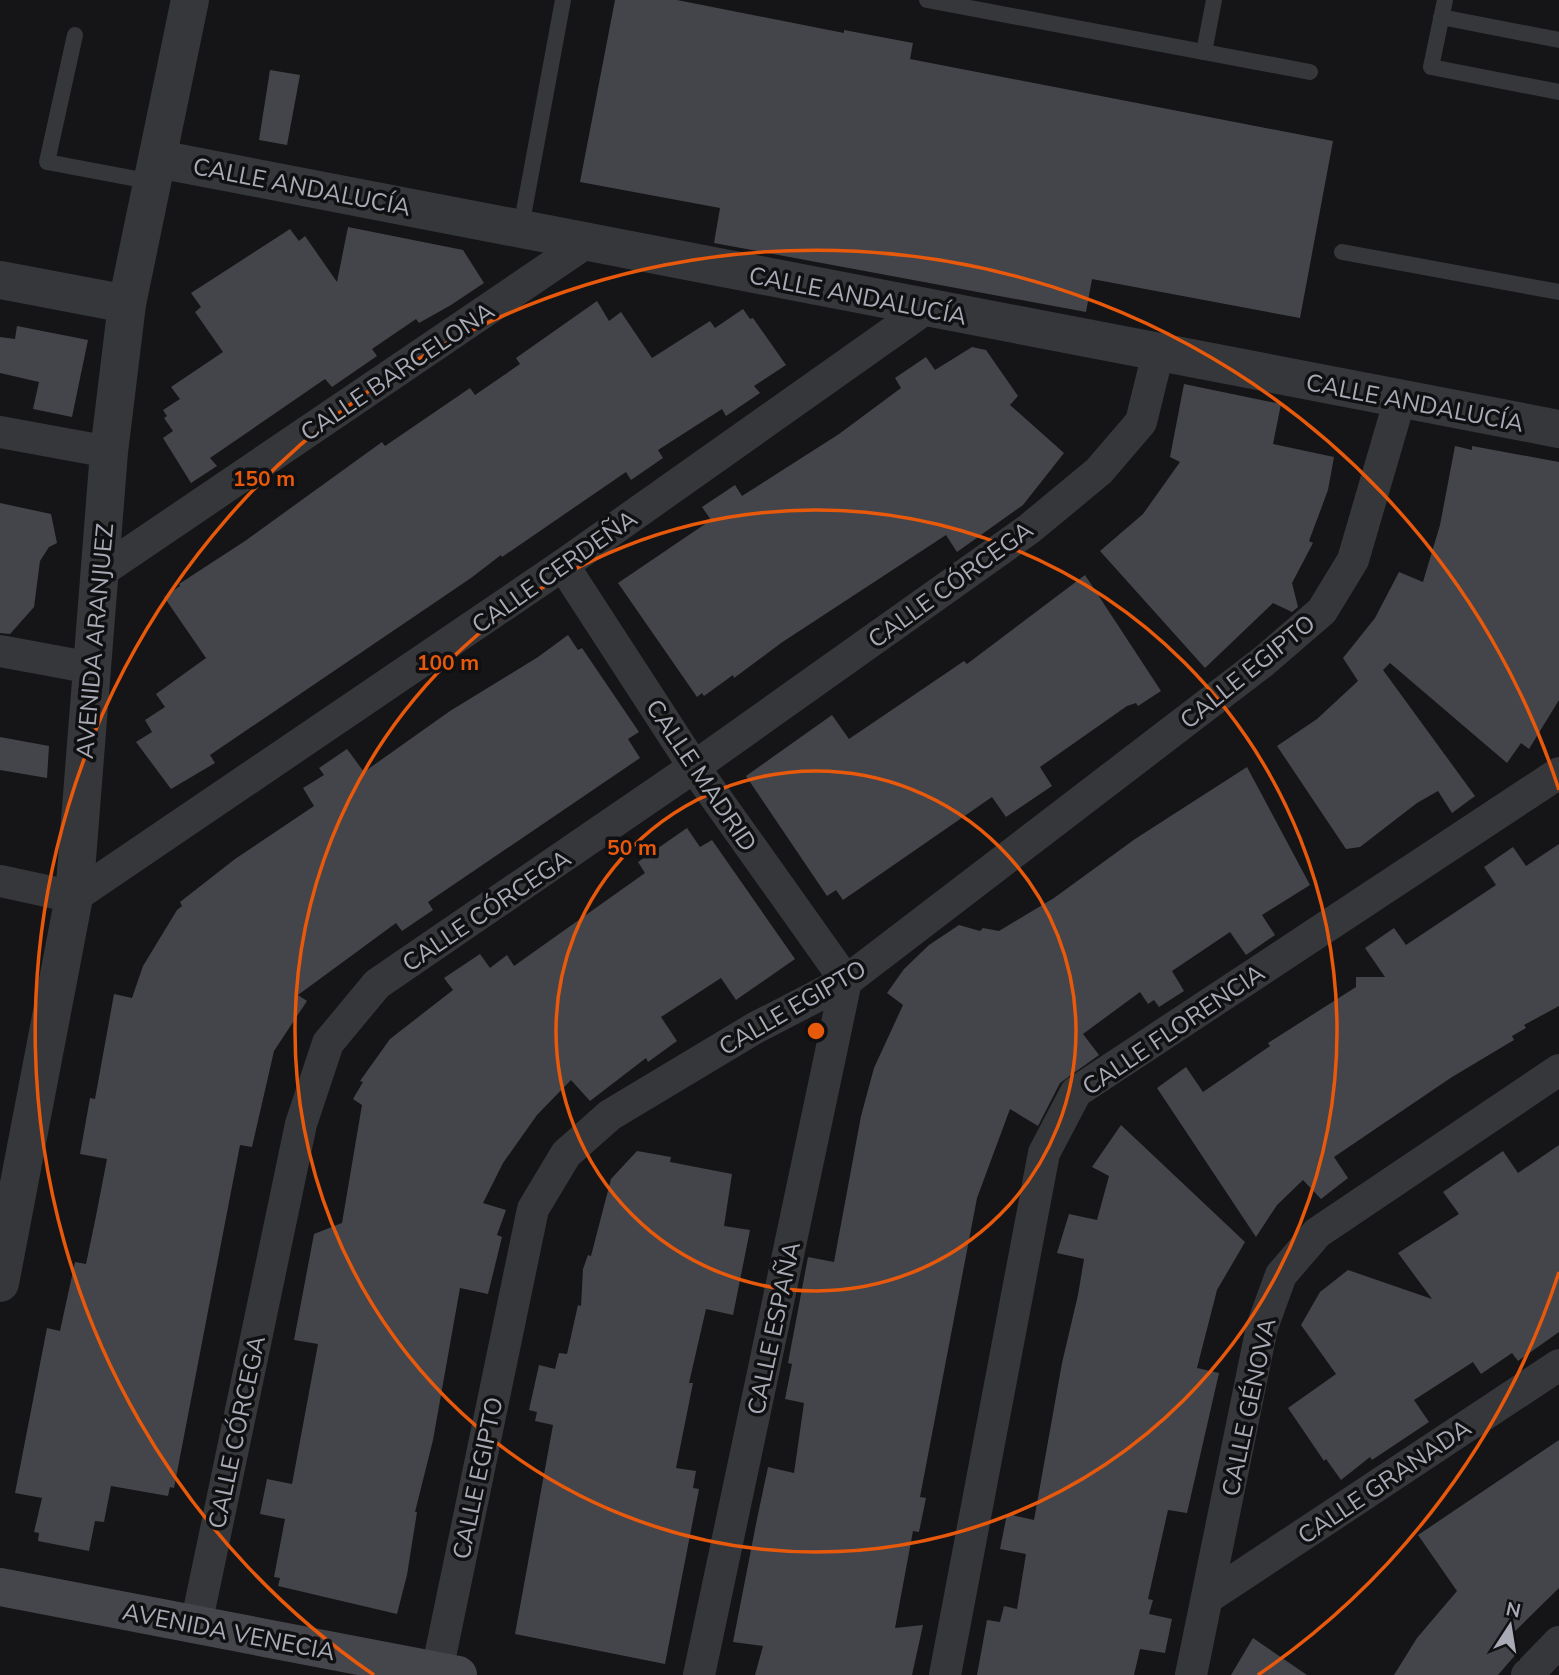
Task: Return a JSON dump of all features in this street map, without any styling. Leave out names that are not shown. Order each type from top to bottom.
[{"type":"main road","name":"AVENIDA VENECIA","points":[[0,1587],[447,1673]]},
{"type":"street","name":"AVENIDA ARANJUEZ","points":[[0,1283],[74,897],[109,452],[127,304],[190,0]]},
{"type":"street","name":"CALLE ANDALUCÍA","points":[[155,170],[590,240],[925,309],[1559,429]]},
{"type":"street","name":"CALLE BARCELONA","points":[[99,573],[590,240]]},
{"type":"street","points":[[0,280],[127,304]]},
{"type":"street","name":"CALLE CERDEÑA","points":[[74,897],[563,565],[925,309]]},
{"type":"street","name":"CALLE CÓRCEGA","points":[[196,1625],[301,1124],[328,1043],[377,984],[694,767],[1029,529],[1099,471],[1141,422],[1158,353]]},
{"type":"street","name":"CALLE EGIPTO","points":[[447,1673],[533,1209],[566,1154],[610,1115],[755,1028],[846,981],[1264,661],[1322,611],[1353,559],[1400,399]]},
{"type":"street","points":[[0,432],[109,452]]},
{"type":"street","name":"CALLE MADRID","points":[[563,565],[694,767],[846,981]]},
{"type":"street","points":[[0,651],[92,668]]},
{"type":"street","name":"CALLE FLORENCIA","points":[[945,1675],[1044,1153],[1076,1092],[1559,774]]},
{"type":"street","points":[[0,881],[74,897]]},
{"type":"street","name":"CALLE ESPAÑA","points":[[699,1675],[846,981]]},
{"type":"street","name":"CALLE GÉNOVA","points":[[1191,1675],[1262,1327],[1281,1275],[1317,1233],[1559,1070]]},
{"type":"street","name":"CALLE GRANADA","points":[[1209,1597],[1559,1365]]},
{"type":"street","points":[[1527,1675],[1559,1642]]},
{"type":"lane","points":[[521,228],[563,0]]},
{"type":"lane","points":[[927,0],[1310,72]]},
{"type":"lane","points":[[1204,52],[1214,0]]},
{"type":"lane","points":[[1445,0],[1431,67],[1559,92]]},
{"type":"lane","points":[[1441,18],[1559,40]]},
{"type":"lane","points":[[75,35],[47,162],[155,170]]},
{"type":"lane","points":[[1342,252],[1559,292]]},
{"type":"building","points":[[615,0],[677,0],[844,33],[844,30],[913,43],[910,59],[1333,141],[1300,318],[1092,279],[1086,312],[714,243],[720,208],[580,182]]},
{"type":"building","points":[[270,70],[300,75],[287,145],[259,140]]},
{"type":"building","points":[[348,227],[463,250],[484,283],[419,323],[416,319],[372,349],[377,356],[332,387],[325,379],[210,458],[217,466],[191,483],[163,438],[173,431],[164,418],[167,416],[163,410],[180,399],[171,387],[223,352],[195,312],[201,307],[191,293],[290,229],[299,241],[305,236],[337,282]]},
{"type":"building","points":[[597,301],[609,321],[621,312],[652,358],[710,321],[715,328],[743,309],[750,319],[753,318],[786,365],[754,386],[760,393],[726,416],[722,409],[658,450],[663,458],[631,480],[626,472],[502,557],[501,555],[210,755],[215,763],[171,789],[136,742],[152,732],[145,720],[165,707],[156,694],[206,658],[164,597],[382,442],[385,446],[470,388],[475,395],[520,364],[516,358]]},
{"type":"building","points":[[17,326],[88,340],[72,417],[33,409],[39,382],[0,373],[0,337],[15,339]]},
{"type":"building","points":[[972,347],[986,350],[1018,396],[1010,405],[1064,453],[1023,505],[957,552],[946,535],[781,643],[734,678],[733,675],[704,696],[702,693],[697,697],[618,583],[711,520],[702,507],[735,485],[742,496],[839,434],[901,388],[895,378],[926,357],[935,370]]},
{"type":"building","points":[[1184,384],[1281,404],[1273,444],[1334,457],[1328,490],[1309,541],[1313,543],[1292,583],[1298,607],[1292,612],[1273,603],[1205,668],[1100,551],[1143,514],[1180,462],[1170,457]]},
{"type":"building","points":[[1455,446],[1472,450],[1472,446],[1559,462],[1559,700],[1529,749],[1521,743],[1507,763],[1390,663],[1383,670],[1475,796],[1452,813],[1438,791],[1417,803],[1360,847],[1346,849],[1277,746],[1317,719],[1358,681],[1343,658],[1375,618],[1399,572],[1423,582],[1440,525]]},
{"type":"building","points":[[0,503],[51,514],[57,543],[49,547],[40,561],[34,607],[10,634],[0,633]]},
{"type":"building","points":[[1085,575],[1161,691],[1138,706],[1136,703],[1127,706],[1040,767],[1052,786],[1006,817],[992,797],[843,900],[836,890],[827,896],[746,776],[832,715],[849,739],[964,661],[967,664]]},
{"type":"building","points":[[568,635],[578,650],[582,648],[639,732],[628,739],[640,758],[428,902],[433,910],[402,931],[396,923],[298,995],[307,1001],[274,1051],[252,1147],[240,1145],[174,1488],[170,1487],[168,1496],[111,1486],[104,1522],[95,1521],[89,1551],[38,1541],[39,1533],[34,1532],[42,1498],[15,1493],[47,1328],[60,1331],[75,1262],[86,1264],[96,1216],[107,1159],[80,1154],[90,1098],[95,1099],[114,994],[132,998],[143,966],[182,906],[180,902],[235,859],[314,806],[303,788],[324,775],[319,768],[347,749],[364,772],[450,711],[538,657]]},
{"type":"building","points":[[0,737],[49,746],[47,778],[0,770]]},
{"type":"building","points":[[1247,767],[1310,885],[1262,915],[1275,935],[1246,955],[1230,932],[1172,971],[1184,991],[1159,1007],[1154,1000],[1148,1004],[1140,992],[1083,1034],[1099,1055],[1060,1083],[1038,1126],[1010,1109],[977,1198],[920,1497],[926,1498],[919,1532],[913,1531],[895,1628],[923,1625],[912,1675],[755,1675],[763,1646],[733,1642],[768,1467],[794,1473],[804,1403],[785,1399],[792,1364],[788,1363],[808,1257],[834,1262],[861,1116],[874,1068],[903,1005],[887,993],[904,969],[929,945],[959,925],[980,931],[983,928],[999,931],[1054,898],[1135,839]]},
{"type":"building","points":[[687,828],[700,847],[712,840],[795,959],[736,1000],[721,978],[661,1017],[677,1041],[648,1062],[646,1058],[590,1101],[571,1080],[537,1115],[503,1163],[483,1203],[506,1210],[497,1235],[502,1237],[488,1294],[460,1288],[433,1440],[415,1512],[407,1575],[397,1614],[278,1586],[280,1578],[274,1577],[285,1519],[260,1514],[267,1479],[292,1484],[318,1344],[294,1340],[314,1234],[342,1223],[362,1105],[353,1099],[363,1082],[360,1081],[390,1039],[453,990],[444,978],[480,954],[490,968],[507,955],[514,966],[645,873],[638,862]]},
{"type":"building","points":[[1559,844],[1559,1006],[1524,1025],[1526,1028],[1512,1036],[1514,1040],[1452,1077],[1334,1157],[1348,1178],[1321,1199],[1303,1180],[1277,1205],[1256,1237],[1157,1088],[1186,1067],[1203,1092],[1270,1046],[1268,1043],[1356,987],[1356,977],[1385,977],[1365,948],[1394,928],[1406,945],[1496,885],[1484,867],[1513,847],[1526,866]]},
{"type":"building","points":[[1121,1125],[1245,1242],[1217,1290],[1197,1368],[1219,1373],[1187,1513],[1168,1510],[1148,1599],[1153,1600],[1149,1614],[1172,1619],[1165,1653],[1140,1649],[1134,1675],[977,1675],[987,1620],[1000,1622],[1004,1606],[1017,1609],[1026,1554],[1000,1549],[1007,1514],[1034,1520],[1062,1363],[1078,1295],[1084,1259],[1057,1253],[1069,1214],[1097,1220],[1109,1176],[1092,1167]]},
{"type":"building","points":[[1559,1145],[1559,1332],[1518,1361],[1512,1353],[1481,1374],[1473,1362],[1414,1400],[1429,1422],[1372,1460],[1370,1457],[1341,1480],[1326,1459],[1324,1461],[1288,1408],[1336,1374],[1301,1325],[1320,1292],[1348,1270],[1432,1299],[1398,1253],[1459,1214],[1443,1192],[1503,1151],[1518,1173]]},
{"type":"building","points":[[637,1151],[671,1157],[670,1162],[732,1174],[724,1226],[750,1230],[733,1315],[706,1309],[689,1383],[693,1383],[676,1468],[696,1471],[693,1488],[699,1489],[665,1664],[515,1634],[553,1425],[535,1421],[537,1412],[529,1410],[539,1365],[555,1369],[559,1353],[567,1354],[578,1305],[581,1306],[583,1269],[588,1255],[591,1256],[611,1179]]},
{"type":"building","points":[[1559,1440],[1559,1588],[1504,1642],[1517,1653],[1498,1675],[1394,1675],[1417,1638],[1457,1591],[1418,1535]]},
{"type":"building","points":[[1253,1638],[1307,1675],[1231,1675]]}]
